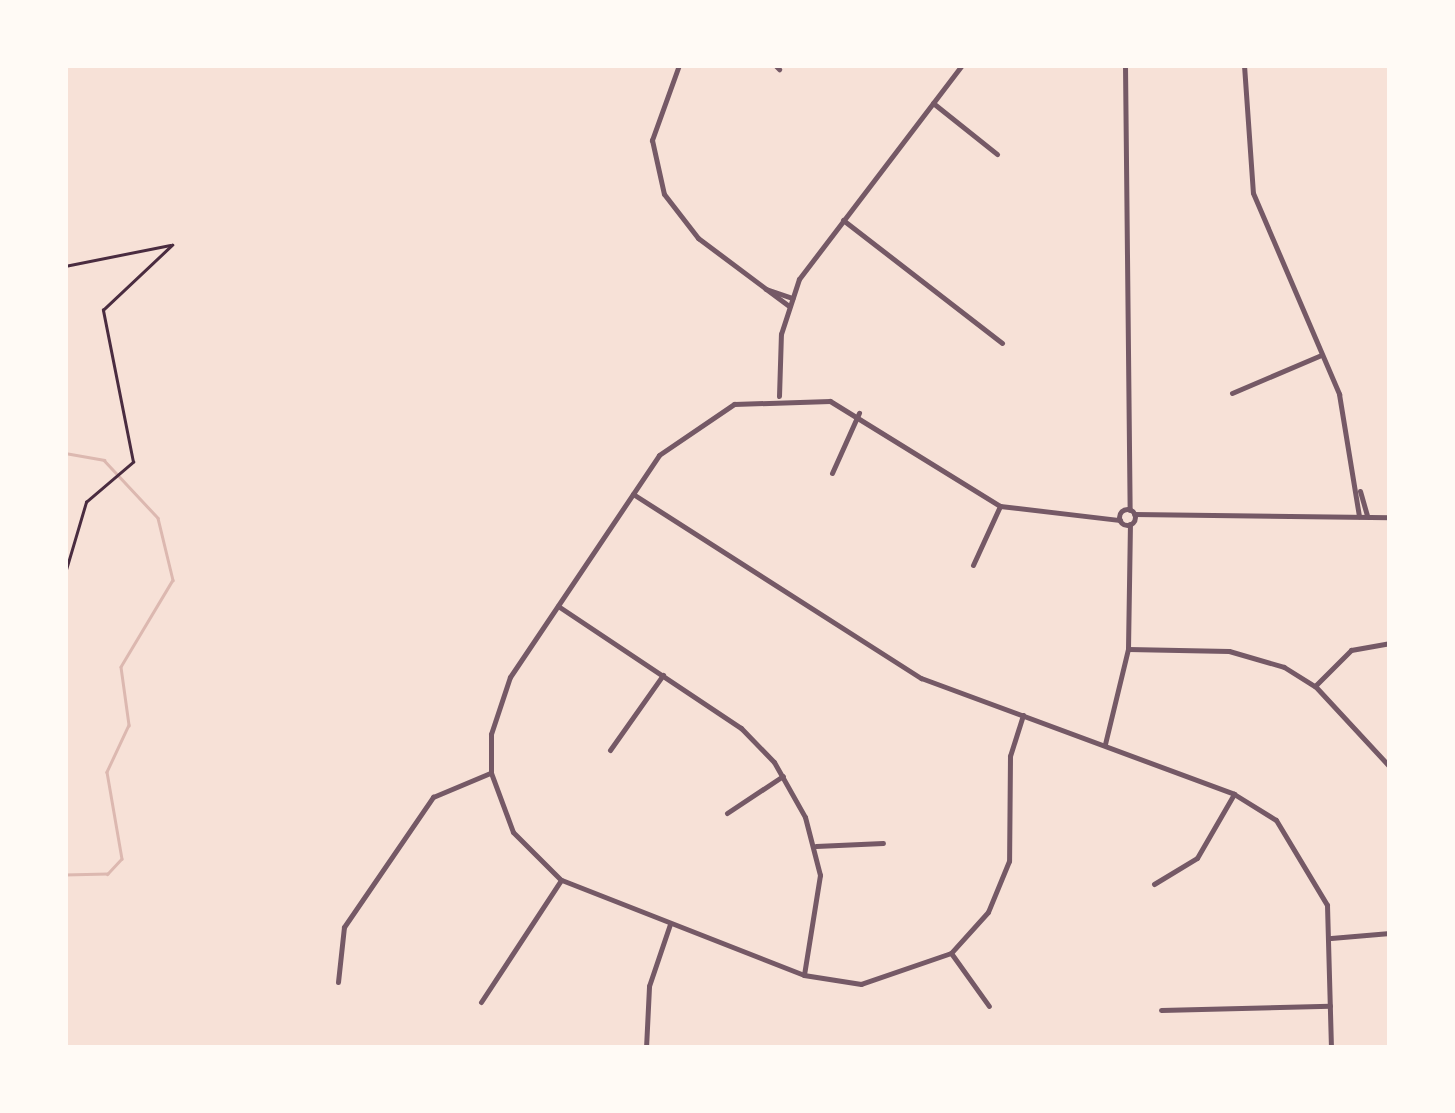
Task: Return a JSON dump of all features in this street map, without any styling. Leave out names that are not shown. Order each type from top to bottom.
[{"type":"street","points":[[679,65],[656,110],[659,181],[698,238],[789,306]]},
{"type":"street","points":[[779,396],[792,298],[843,220],[962,65]]},
{"type":"street","points":[[1106,744],[1128,649],[1125,65]]},
{"type":"street","points":[[1244,65],[1253,193],[1322,355],[1359,488],[1363,516]]},
{"type":"street","points":[[932,102],[996,154]]},
{"type":"street","points":[[843,220],[1002,343]]},
{"type":"street","points":[[764,288],[792,298]]},
{"type":"street","points":[[1232,393],[1322,355]]},
{"type":"street","points":[[1023,715],[1010,756],[1009,861],[988,912],[951,952],[862,984],[804,975],[560,880],[513,832],[491,773],[501,696],[659,455],[707,417],[779,396],[859,413],[1000,506],[1127,517],[1390,517]]},
{"type":"street","points":[[832,474],[859,413]]},
{"type":"street","points":[[633,494],[874,654],[1234,794],[1276,820],[1303,855],[1331,938],[1331,1048]]},
{"type":"street","points":[[973,565],[1000,506]]},
{"type":"street","points":[[558,605],[741,728],[783,776],[815,846],[818,907],[804,975]]},
{"type":"street","points":[[1315,686],[1351,650],[1390,642]]},
{"type":"street","points":[[1128,649],[1256,656],[1315,686],[1390,767]]},
{"type":"street","points":[[610,750],[662,675]]},
{"type":"street","points":[[338,982],[344,927],[433,797],[491,773]]},
{"type":"street","points":[[727,813],[783,776]]},
{"type":"street","points":[[1154,884],[1197,858],[1234,794]]},
{"type":"street","points":[[815,846],[883,843]]},
{"type":"street","points":[[481,1002],[560,880]]},
{"type":"street","points":[[646,1048],[648,986],[670,924]]},
{"type":"street","points":[[1331,938],[1390,933]]},
{"type":"street","points":[[951,952],[990,1006]]},
{"type":"street","points":[[1161,1010],[1330,1006]]},
{"type":"path","points":[[65,266],[172,245],[114,292],[101,316],[130,416],[130,466],[86,502],[65,572]]},
{"type":"waterway","points":[[65,453],[104,460],[158,518],[173,580],[121,667],[129,725],[107,772],[122,859],[108,874],[65,875]]}]
